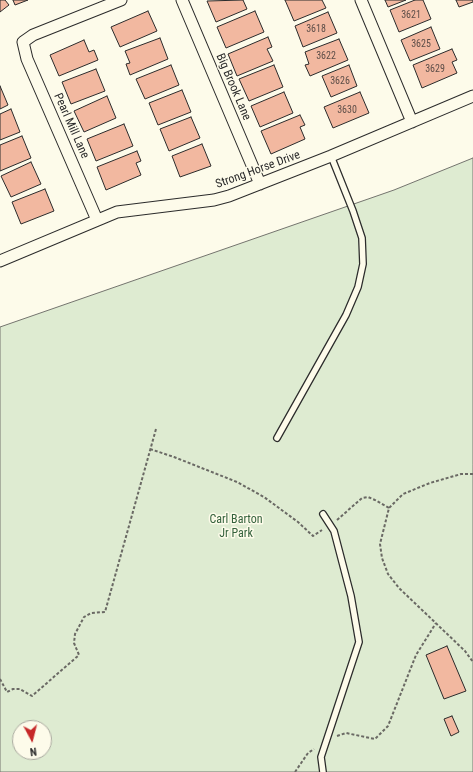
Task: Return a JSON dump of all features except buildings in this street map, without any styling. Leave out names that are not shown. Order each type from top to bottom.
[{"type":"street","name":"Pearl Mill Lane","points":[[97,220],[27,59],[23,42],[32,35],[121,0]]},
{"type":"street","name":"Big Brook Lane","points":[[182,0],[260,184]]},
{"type":"street","points":[[360,0],[412,122]]},
{"type":"street","name":"Strong Horse Drive","points":[[0,261],[117,212],[214,200],[260,184],[331,156],[473,96]]},
{"type":"lane","points":[[277,438],[346,315],[358,287],[363,264],[362,238],[331,156]]},
{"type":"lane","points":[[323,772],[320,757],[359,642],[351,596],[334,531],[324,514]]},
{"type":"path","points":[[0,679],[7,692],[13,689],[20,689],[32,696],[79,655],[74,643],[75,634],[79,625],[84,617],[91,613],[105,612],[156,428]]},
{"type":"path","points":[[150,450],[174,456],[237,482],[264,497],[298,522],[312,536],[330,525],[362,498],[368,497],[389,508]]},
{"type":"path","points":[[473,474],[461,474],[430,483],[403,494],[389,508],[380,544],[382,558],[388,574],[399,588],[466,651],[473,662]]},
{"type":"path","points":[[295,772],[308,753],[335,736],[346,733],[375,739],[388,726],[416,655],[437,623]]},
{"type":"green space","name":"Carl Barton Jr Park","points":[[473,158],[473,772],[0,772],[0,327],[394,190]]}]
